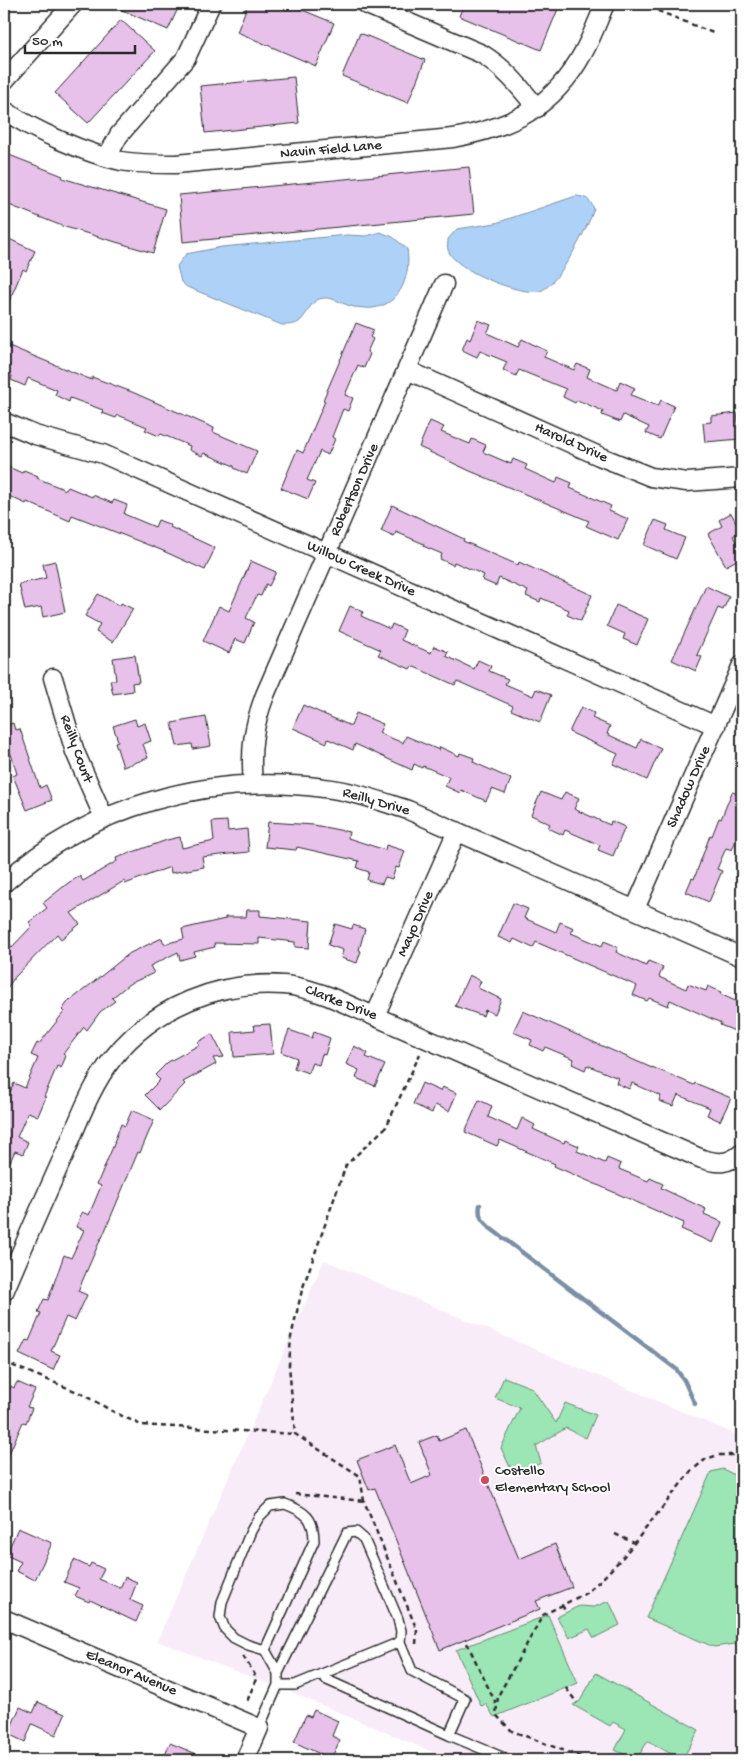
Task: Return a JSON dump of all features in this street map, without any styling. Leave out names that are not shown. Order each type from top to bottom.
[{"type":"street","points":[[6,74],[73,4]]},
{"type":"street","points":[[107,157],[119,135],[186,58],[211,4]]},
{"type":"street","points":[[365,4],[482,54],[498,64],[512,77],[537,108]]},
{"type":"street","name":"Navin Field Lane","points":[[4,110],[28,126],[107,157],[133,162],[176,164],[453,138],[477,134],[518,120],[537,108],[555,90],[576,65],[584,52],[605,4]]},
{"type":"street","name":"Robertson Drive","points":[[253,784],[251,752],[259,710],[444,284]]},
{"type":"street","name":"Harold Drive","points":[[407,370],[599,456],[651,477],[687,482],[742,478]]},
{"type":"street","name":"Willow Creek Drive","points":[[4,422],[35,435],[102,454],[716,726]]},
{"type":"street","name":"Shadow Drive","points":[[635,909],[742,665]]},
{"type":"street","name":"Reilly Court","points":[[53,678],[75,752],[104,818]]},
{"type":"street","name":"Reilly Drive","points":[[4,883],[60,841],[104,818],[172,794],[216,787],[253,784],[306,786],[351,793],[408,810],[742,957]]},
{"type":"street","name":"Mayo Drive","points":[[375,1016],[457,831]]},
{"type":"street","name":"Clarke Drive","points":[[4,1292],[92,1093],[112,1059],[140,1030],[159,1017],[190,1000],[212,992],[235,987],[260,984],[284,985],[328,996],[702,1159],[720,1163],[736,1158]]},
{"type":"street","name":"Eleanor Avenue","points":[[4,1618],[259,1728]]},
{"type":"street","points":[[245,1760],[259,1728]]},
{"type":"lane","points":[[265,1650],[314,1541],[314,1529],[308,1517],[300,1510],[285,1504],[270,1506],[259,1517],[222,1602],[220,1617],[225,1629],[234,1638],[265,1650],[278,1673]]},
{"type":"lane","points":[[259,1728],[278,1685],[278,1673],[347,1533],[356,1532],[364,1539],[398,1619],[401,1631],[400,1642],[412,1671],[465,1699],[449,1736]]},
{"type":"lane","points":[[278,1685],[295,1686],[400,1642]]},
{"type":"lane","points":[[321,1674],[327,1680],[449,1736],[509,1760]]},
{"type":"path","points":[[641,4],[713,33]]},
{"type":"path","points":[[294,1434],[289,1365],[291,1337],[302,1290],[346,1165],[386,1127],[420,1054]]},
{"type":"path","points":[[4,1362],[80,1393],[141,1425],[294,1434],[360,1476],[364,1500],[417,1630],[416,1644]]},
{"type":"path","points":[[589,1760],[512,1731],[496,1715],[498,1696],[543,1615],[586,1593],[601,1580],[634,1543],[691,1471],[706,1459],[718,1455],[732,1455],[742,1460]]},
{"type":"path","points":[[294,1494],[364,1500]]},
{"type":"path","points":[[615,1534],[634,1543]]},
{"type":"path","points":[[562,1605],[566,1612]]},
{"type":"path","points":[[467,1642],[497,1706]]},
{"type":"path","points":[[238,1652],[244,1656],[256,1679],[244,1709]]},
{"type":"path","points":[[566,1688],[577,1703]]},
{"type":"shaded area","name":"Costello Elementary School","points":[[324,1260],[742,1437],[742,1760],[451,1760],[298,1695],[157,1641]]},
{"type":"green space","points":[[504,1377],[532,1388],[556,1423],[565,1403],[596,1415],[586,1438],[566,1428],[536,1446],[541,1463],[524,1471],[510,1467],[501,1448],[520,1408],[495,1398]]},
{"type":"green space","points":[[723,1469],[742,1479],[742,1643],[714,1647],[646,1618],[711,1472]]},
{"type":"green space","points":[[609,1601],[620,1625],[594,1638],[589,1629],[569,1638],[557,1617],[579,1606],[594,1607]]},
{"type":"green space","points":[[548,1615],[578,1683],[494,1717],[486,1704],[481,1706],[456,1650]]},
{"type":"green space","points":[[596,1673],[699,1730],[682,1760],[648,1741],[636,1760],[615,1750],[626,1729],[613,1722],[610,1726],[573,1705],[580,1701]]},
{"type":"water","points":[[576,196],[587,199],[594,209],[586,229],[563,268],[547,287],[540,291],[518,290],[489,280],[462,266],[453,258],[448,250],[448,239],[457,229],[496,223]]},
{"type":"water","points":[[380,232],[393,237],[407,249],[406,278],[398,294],[391,301],[371,308],[354,307],[327,298],[319,299],[300,321],[292,324],[282,325],[187,287],[181,282],[177,266],[186,254],[222,247],[347,235],[366,236]]},
{"type":"building","points":[[108,4],[180,4],[168,30]]},
{"type":"building","points":[[248,4],[288,4],[334,23],[316,66],[237,32]]},
{"type":"building","points":[[464,4],[546,4],[558,9],[541,50],[459,16]]},
{"type":"building","points":[[121,20],[155,51],[88,123],[55,93]]},
{"type":"building","points":[[360,33],[425,60],[408,103],[342,76]]},
{"type":"building","points":[[294,77],[299,123],[205,133],[200,86]]},
{"type":"building","points":[[4,153],[63,176],[62,178],[166,209],[153,253],[62,226],[4,203]]},
{"type":"building","points":[[469,167],[474,214],[183,242],[179,195]]},
{"type":"building","points":[[7,238],[35,251],[26,271],[23,269],[4,313],[4,245]]},
{"type":"building","points":[[478,320],[491,325],[487,333],[518,347],[522,339],[547,351],[544,357],[574,370],[577,364],[590,369],[587,377],[617,390],[620,381],[635,388],[631,395],[658,406],[661,400],[674,406],[660,439],[646,433],[649,427],[623,415],[620,422],[602,415],[603,411],[577,400],[575,403],[563,397],[566,389],[519,370],[516,376],[503,370],[507,362],[480,351],[477,357],[462,350],[467,338],[470,340]]},
{"type":"building","points":[[356,323],[374,330],[370,337],[373,339],[367,352],[370,354],[364,368],[358,365],[345,395],[353,398],[348,411],[343,409],[332,437],[335,439],[328,455],[320,451],[307,480],[315,483],[308,499],[281,488],[297,450],[303,453]]},
{"type":"building","points":[[4,344],[92,380],[92,377],[132,392],[214,428],[213,432],[257,451],[247,474],[204,453],[202,456],[189,450],[190,446],[161,434],[159,436],[145,430],[147,427],[118,415],[116,418],[102,413],[103,410],[70,398],[69,402],[55,395],[57,390],[28,378],[25,386],[11,380],[12,376],[4,372]]},
{"type":"building","points":[[737,413],[740,439],[705,442],[703,423],[711,422],[711,416]]},
{"type":"building","points":[[430,421],[444,427],[441,432],[470,444],[472,439],[486,445],[483,452],[511,464],[513,459],[527,465],[525,469],[556,483],[558,477],[572,483],[570,488],[611,506],[609,511],[628,519],[618,540],[586,526],[589,521],[470,471],[419,447]]},
{"type":"building","points":[[4,465],[22,473],[24,470],[38,476],[37,478],[66,490],[68,487],[92,497],[93,495],[112,503],[114,500],[127,505],[124,514],[155,527],[158,520],[171,525],[170,527],[215,548],[205,570],[161,550],[72,515],[70,521],[4,494]]},
{"type":"building","points":[[392,505],[464,539],[463,541],[518,565],[519,562],[592,595],[581,621],[567,615],[569,610],[541,598],[540,602],[526,596],[528,591],[499,578],[496,586],[482,580],[484,575],[454,562],[453,565],[440,559],[442,554],[423,546],[424,544],[396,532],[394,537],[381,531]]},
{"type":"building","points":[[731,513],[741,531],[733,536],[742,553],[742,557],[726,566],[708,534],[722,526],[719,520]]},
{"type":"building","points":[[655,520],[668,525],[666,530],[685,538],[676,559],[644,545]]},
{"type":"building","points":[[55,561],[65,612],[43,617],[41,607],[25,610],[19,584],[46,578],[43,564]]},
{"type":"building","points":[[251,561],[276,572],[269,586],[266,584],[261,596],[257,595],[246,618],[254,622],[245,643],[235,639],[229,653],[203,641],[219,606],[229,611]]},
{"type":"building","points":[[706,586],[729,597],[723,610],[718,608],[697,655],[702,657],[696,671],[672,660]]},
{"type":"building","points":[[98,594],[120,606],[121,603],[133,609],[113,642],[96,632],[100,624],[85,616]]},
{"type":"building","points":[[616,605],[648,619],[637,645],[623,639],[625,634],[607,626]]},
{"type":"building","points":[[350,606],[363,612],[361,616],[390,629],[392,624],[405,630],[401,640],[431,653],[434,646],[448,652],[446,656],[474,669],[478,660],[491,666],[489,671],[508,679],[505,684],[533,696],[536,689],[551,695],[540,722],[511,710],[513,706],[457,681],[455,685],[412,666],[410,669],[378,655],[381,650],[339,631]]},
{"type":"building","points":[[135,655],[139,682],[132,683],[133,691],[113,694],[110,680],[116,680],[113,658]]},
{"type":"building","points":[[303,705],[351,726],[356,713],[383,724],[379,733],[403,743],[406,736],[439,750],[440,747],[459,756],[460,753],[474,758],[473,762],[511,779],[505,794],[492,789],[486,801],[461,790],[460,793],[445,786],[449,777],[423,766],[422,768],[414,764],[412,770],[355,744],[353,750],[328,739],[327,743],[293,728]]},
{"type":"building","points":[[581,707],[594,713],[592,718],[610,726],[607,734],[637,748],[641,739],[661,748],[647,780],[613,764],[618,754],[569,732]]},
{"type":"building","points":[[206,717],[211,746],[193,749],[192,744],[177,746],[172,723]]},
{"type":"building","points":[[135,719],[137,726],[145,723],[151,741],[143,744],[148,758],[123,767],[115,742],[118,741],[113,726]]},
{"type":"building","points":[[13,723],[15,730],[20,729],[40,788],[46,785],[52,800],[27,810],[13,776],[17,774],[11,754],[4,756],[4,726]]},
{"type":"building","points":[[541,792],[561,800],[565,792],[579,798],[574,809],[610,825],[611,821],[625,827],[613,856],[598,850],[600,845],[565,830],[563,835],[548,828],[550,824],[531,815]]},
{"type":"building","points":[[732,792],[742,795],[742,826],[732,850],[726,848],[717,869],[722,871],[709,902],[686,892],[692,878],[694,879],[710,835],[712,836],[719,818],[721,819]]},
{"type":"building","points":[[227,821],[228,831],[247,829],[249,852],[202,857],[204,867],[171,873],[170,867],[125,884],[124,881],[71,913],[80,924],[61,939],[57,934],[15,977],[4,992],[4,938],[12,947],[32,926],[29,922],[47,908],[43,903],[68,883],[80,876],[83,881],[117,861],[116,858],[167,840],[180,837],[182,848],[214,841],[212,822]]},
{"type":"building","points":[[268,822],[314,825],[349,832],[348,838],[385,850],[386,845],[405,851],[399,868],[396,867],[392,879],[385,877],[382,884],[367,880],[369,872],[357,868],[359,861],[297,847],[296,850],[265,847]]},
{"type":"building","points":[[513,903],[528,909],[524,918],[556,932],[560,922],[574,928],[571,933],[602,946],[604,941],[618,947],[616,952],[646,966],[648,961],[663,967],[659,977],[686,989],[688,984],[706,991],[708,986],[742,1004],[742,1034],[670,1000],[668,1006],[649,998],[647,1001],[633,995],[637,986],[536,942],[533,948],[514,939],[512,943],[498,937]]},
{"type":"building","points":[[247,910],[260,910],[260,916],[311,921],[309,948],[295,947],[295,942],[259,938],[259,944],[214,943],[215,947],[194,952],[195,956],[180,960],[178,952],[150,966],[154,973],[129,984],[112,998],[115,1001],[100,1012],[87,1030],[84,1027],[63,1054],[66,1056],[61,1068],[57,1066],[38,1116],[28,1112],[17,1137],[28,1142],[23,1154],[15,1151],[4,1175],[4,1106],[14,1083],[25,1088],[38,1058],[31,1055],[37,1043],[39,1044],[64,1012],[62,1010],[70,999],[130,953],[162,938],[164,944],[184,939],[182,929],[225,919],[225,917],[246,917]]},
{"type":"building","points":[[335,924],[352,929],[353,925],[365,929],[357,963],[341,958],[343,950],[328,945]]},
{"type":"building","points":[[469,975],[481,981],[478,988],[501,999],[495,1014],[485,1010],[483,1016],[455,1006]]},
{"type":"building","points":[[523,1011],[652,1068],[731,1098],[720,1121],[707,1115],[710,1108],[678,1095],[673,1106],[659,1101],[661,1096],[632,1083],[629,1089],[616,1083],[618,1078],[587,1065],[585,1070],[572,1064],[574,1059],[545,1047],[543,1051],[530,1045],[532,1040],[513,1032]]},
{"type":"building","points":[[270,1024],[273,1054],[234,1057],[232,1032],[255,1030],[254,1025]]},
{"type":"building","points":[[289,1030],[312,1038],[314,1032],[330,1038],[325,1055],[322,1054],[319,1065],[312,1063],[308,1073],[294,1068],[297,1058],[281,1052]]},
{"type":"building","points":[[212,1034],[224,1057],[213,1058],[216,1064],[183,1082],[185,1084],[160,1110],[145,1095],[160,1080],[155,1075],[168,1062],[199,1045],[198,1042]]},
{"type":"building","points":[[354,1046],[368,1053],[366,1057],[385,1065],[375,1086],[356,1078],[359,1070],[346,1064]]},
{"type":"building","points":[[422,1083],[440,1091],[442,1087],[457,1093],[449,1111],[435,1105],[432,1113],[413,1104]]},
{"type":"building","points":[[479,1100],[492,1106],[488,1117],[517,1130],[522,1118],[535,1125],[533,1129],[564,1143],[565,1140],[579,1146],[577,1151],[605,1163],[607,1158],[621,1164],[619,1169],[648,1181],[650,1178],[663,1184],[661,1188],[706,1209],[704,1214],[722,1222],[713,1243],[681,1229],[684,1223],[554,1166],[555,1164],[500,1140],[497,1146],[465,1132]]},
{"type":"building","points":[[132,1110],[154,1120],[140,1153],[138,1152],[78,1291],[87,1295],[75,1321],[66,1317],[51,1351],[60,1355],[53,1370],[19,1354],[26,1340],[29,1341],[41,1313],[38,1312],[44,1299],[48,1300],[64,1255],[71,1258],[84,1230],[76,1227],[82,1212],[89,1215],[101,1186],[97,1184],[121,1124],[125,1126]]},
{"type":"building","points":[[17,1382],[35,1390],[27,1407],[32,1408],[26,1423],[23,1422],[4,1465],[4,1403],[11,1386],[14,1388]]},
{"type":"building","points":[[466,1430],[519,1559],[555,1544],[572,1587],[536,1601],[540,1609],[440,1650],[375,1488],[369,1490],[357,1460],[395,1445],[411,1484],[432,1475],[419,1442],[437,1435],[439,1441]]},
{"type":"building","points":[[18,1528],[52,1543],[35,1580],[16,1571],[21,1562],[6,1555]]},
{"type":"building","points":[[74,1560],[89,1567],[91,1563],[104,1569],[99,1579],[120,1588],[125,1577],[137,1582],[130,1600],[143,1606],[136,1622],[90,1600],[89,1602],[75,1596],[79,1588],[64,1582]]},
{"type":"building","points":[[38,1702],[65,1714],[56,1735],[32,1724],[25,1742],[8,1734],[20,1707],[33,1713]]},
{"type":"building","points":[[314,1710],[338,1721],[332,1736],[340,1740],[331,1759],[294,1742],[306,1715],[311,1717]]},
{"type":"building","points":[[170,1743],[211,1760],[163,1760]]},
{"type":"waterway","points":[[480,1205],[481,1218],[490,1228],[676,1369],[684,1380],[695,1404]]},
{"type":"place","name":"Costello Elementary School","points":[[485,1480]]}]
